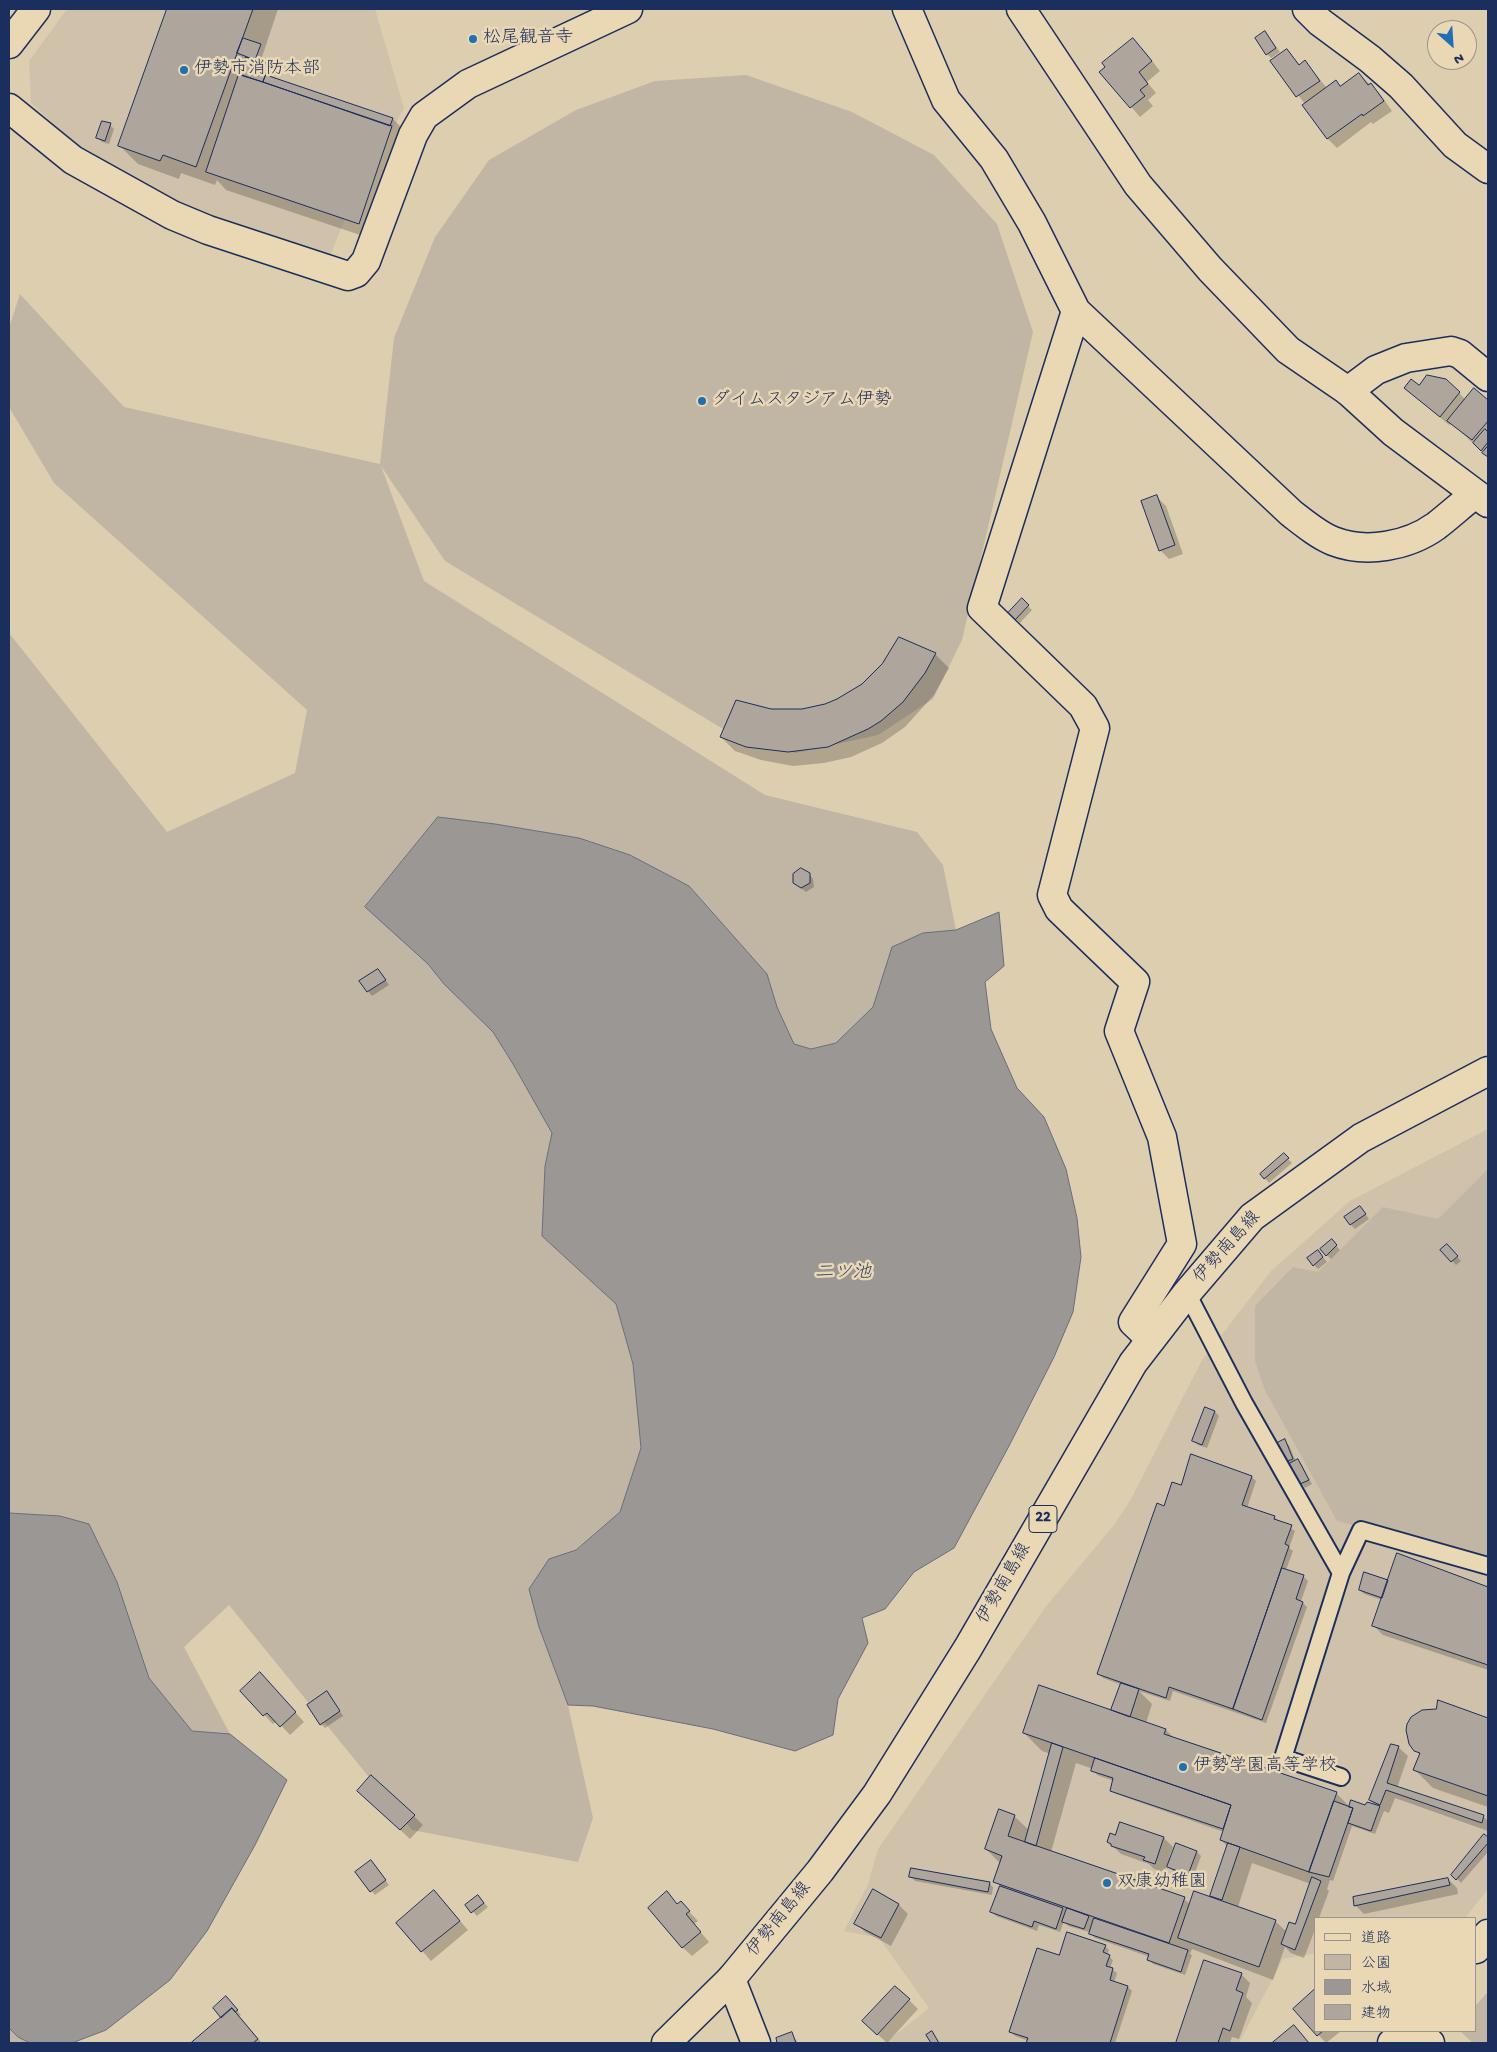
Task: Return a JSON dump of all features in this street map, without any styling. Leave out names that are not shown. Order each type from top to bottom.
[{"type":"main road","points":[[9,44],[36,9]]},
{"type":"main road","points":[[9,108],[73,160],[172,215],[208,230],[348,276],[356,273],[366,261],[413,135],[424,116],[468,84],[628,9]]},
{"type":"main road","points":[[907,9],[946,100],[994,159],[1032,224],[1076,312],[1292,513],[1311,528],[1333,541],[1358,546],[1384,547],[1410,540],[1435,527],[1481,498],[1393,432],[1348,391],[1288,350],[1210,269],[1138,185],[1021,9]]},
{"type":"main road","points":[[1307,9],[1320,22],[1370,59],[1400,86],[1455,145],[1488,169]]},
{"type":"main road","points":[[1076,312],[982,608],[1083,706],[1096,728],[1052,894],[1059,909],[1135,982],[1118,1031],[1162,1137],[1182,1244],[1133,1322],[1151,1339]]},
{"type":"main road","points":[[1348,391],[1376,370],[1398,361],[1452,351],[1460,354],[1488,377]]},
{"type":"main road","name":"伊勢南島線","points":[[666,2043],[731,1979],[820,1871],[877,1794],[968,1648],[1133,1363],[1187,1294],[1252,1217],[1362,1138],[1488,1071]]},
{"type":"main road","points":[[1477,1947],[1488,1934]]},
{"type":"main road","points":[[731,1979],[756,2043]]},
{"type":"main road","points":[[1392,2043],[1403,2032]]},
{"type":"main road","points":[[1418,2032],[1430,2043]]},
{"type":"lane","points":[[1187,1294],[1244,1403],[1341,1573]]},
{"type":"lane","points":[[1341,1777],[1284,1758],[1341,1573],[1361,1530],[1488,1566]]},
{"type":"shaded area","points":[[67,9],[375,9],[404,108],[346,216],[329,259],[166,202],[78,147],[31,103],[29,61]]},
{"type":"shaded area","points":[[1488,1129],[1488,1889],[1466,1917],[1314,1917],[1314,1953],[1283,1959],[1239,2043],[885,2043],[929,2008],[879,1938],[844,1931],[868,1884],[878,1849],[1047,1605],[1114,1525],[1131,1499],[1202,1360],[1271,1271],[1350,1201]]},
{"type":"green space","points":[[746,75],[852,112],[934,155],[997,224],[1033,332],[962,640],[933,699],[878,735],[796,753],[728,732],[445,561],[381,466],[424,581],[765,795],[917,832],[943,865],[956,930],[923,933],[893,947],[873,1007],[836,1043],[811,1049],[794,1044],[777,1007],[767,974],[689,886],[630,855],[579,838],[438,817],[428,964],[444,984],[493,1032],[552,1133],[545,1166],[542,1236],[616,1304],[633,1364],[641,1448],[620,1512],[575,1550],[549,1559],[539,1627],[568,1705],[593,1818],[578,1862],[412,1830],[229,1605],[184,1647],[230,1734],[192,1731],[149,1678],[117,1582],[60,1516],[9,1513],[9,633],[167,832],[295,773],[307,710],[54,483],[9,407],[9,328],[20,294],[124,407],[380,464],[394,338],[435,237],[489,160],[576,110],[655,81]]},
{"type":"green space","points":[[1488,1169],[1488,1559],[1337,1521],[1265,1390],[1255,1361],[1255,1306],[1293,1267],[1318,1272],[1383,1207],[1438,1219]]},
{"type":"green space","points":[[1488,1992],[1488,2043],[1473,2043],[1461,2032],[1477,2032],[1477,2004]]},
{"type":"green space","points":[[9,2028],[18,2037],[30,2043],[9,2043]]},
{"type":"water","name":"二ツ池","points":[[438,817],[579,838],[630,855],[689,886],[767,974],[777,1007],[794,1044],[811,1049],[836,1043],[873,1007],[892,947],[923,933],[956,930],[999,912],[1004,966],[985,982],[991,1029],[1017,1088],[1044,1117],[1066,1169],[1077,1218],[1081,1257],[1073,1312],[1054,1357],[954,1548],[914,1572],[885,1609],[862,1618],[868,1643],[838,1699],[833,1735],[795,1751],[713,1729],[593,1706],[568,1705],[539,1627],[529,1589],[549,1559],[576,1550],[620,1512],[641,1448],[633,1364],[616,1304],[542,1236],[545,1166],[552,1133],[513,1064],[493,1032],[444,984],[428,964],[365,907]]},
{"type":"water","points":[[9,1513],[60,1516],[89,1524],[117,1582],[149,1678],[192,1731],[230,1734],[287,1780],[255,1845],[207,1931],[170,1980],[106,2030],[72,2043],[30,2043],[18,2037],[9,2028]]},
{"type":"building","points":[[167,9],[253,9],[196,167],[163,155],[160,161],[118,146]]},
{"type":"building","points":[[1265,31],[1276,48],[1266,55],[1255,38]]},
{"type":"building","points":[[243,38],[261,44],[255,60],[237,53]]},
{"type":"building","points":[[1133,38],[1152,61],[1139,72],[1148,84],[1140,90],[1145,96],[1130,108],[1099,72],[1105,67],[1102,63]]},
{"type":"building","points":[[1287,49],[1299,65],[1305,60],[1320,81],[1296,97],[1270,61]]},
{"type":"building","points":[[246,57],[269,64],[263,82],[240,75]]},
{"type":"building","points":[[1359,73],[1368,85],[1371,83],[1384,101],[1327,139],[1302,105],[1336,80],[1340,86]]},
{"type":"building","points":[[239,74],[392,126],[359,224],[206,172]]},
{"type":"building","points":[[266,75],[393,118],[390,126],[263,82]]},
{"type":"building","points":[[102,121],[111,123],[105,141],[96,138]]},
{"type":"building","points":[[1427,375],[1446,379],[1460,392],[1440,417],[1404,388],[1411,379],[1419,385]]},
{"type":"building","points":[[1474,388],[1488,400],[1488,421],[1472,440],[1447,421]]},
{"type":"building","points":[[1485,429],[1488,432],[1488,442],[1481,451],[1473,443]]},
{"type":"building","points":[[1488,446],[1488,457],[1482,453]]},
{"type":"building","points":[[1157,495],[1175,545],[1159,551],[1141,501]]},
{"type":"building","points":[[1022,598],[1029,605],[1015,620],[1008,613]]},
{"type":"building","points":[[899,637],[936,653],[925,673],[903,702],[881,721],[868,729],[828,747],[788,752],[746,747],[720,737],[736,700],[771,709],[802,709],[825,704],[862,684],[882,664]]},
{"type":"building","points":[[801,868],[810,873],[810,883],[801,888],[793,883],[793,874]]},
{"type":"building","points":[[378,969],[386,980],[367,992],[359,981]]},
{"type":"building","points":[[1284,1153],[1289,1158],[1264,1179],[1260,1174]]},
{"type":"building","points":[[1360,1206],[1366,1214],[1350,1225],[1344,1217]]},
{"type":"building","points":[[1332,1239],[1337,1245],[1326,1256],[1320,1249]]},
{"type":"building","points":[[1447,1244],[1458,1256],[1451,1262],[1440,1250]]},
{"type":"building","points":[[1318,1250],[1323,1257],[1313,1266],[1307,1258]]},
{"type":"building","points":[[1205,1407],[1215,1411],[1202,1445],[1192,1441]]},
{"type":"building","points":[[1285,1439],[1293,1459],[1285,1462],[1277,1443]]},
{"type":"building","points":[[1191,1454],[1252,1476],[1242,1505],[1275,1516],[1274,1519],[1292,1525],[1285,1544],[1289,1546],[1233,1709],[1169,1687],[1166,1698],[1097,1674],[1157,1503],[1164,1506],[1172,1482],[1181,1485]]},
{"type":"building","points":[[1298,1459],[1309,1480],[1300,1484],[1289,1464]]},
{"type":"building","points":[[1397,1553],[1488,1587],[1488,1665],[1372,1626]]},
{"type":"building","points":[[1282,1568],[1304,1575],[1296,1599],[1303,1602],[1262,1720],[1233,1709]]},
{"type":"building","points":[[1364,1572],[1388,1580],[1382,1598],[1359,1590]]},
{"type":"building","points":[[260,1672],[296,1712],[280,1727],[267,1713],[263,1716],[240,1691]]},
{"type":"building","points":[[1121,1683],[1139,1689],[1130,1717],[1111,1710]]},
{"type":"building","points":[[1039,1685],[1166,1729],[1164,1734],[1337,1792],[1309,1872],[1220,1840],[1231,1805],[1023,1733]]},
{"type":"building","points":[[327,1691],[340,1711],[320,1725],[307,1705]]},
{"type":"building","points":[[1438,1700],[1488,1718],[1488,1796],[1413,1770],[1420,1753],[1414,1751],[1409,1744],[1406,1730],[1407,1724],[1411,1717],[1422,1710],[1436,1709]]},
{"type":"building","points":[[1052,1743],[1063,1747],[1036,1846],[1025,1842]]},
{"type":"building","points":[[1391,1744],[1399,1746],[1387,1783],[1484,1815],[1482,1823],[1386,1790],[1380,1805],[1369,1800]]},
{"type":"building","points":[[1095,1758],[1231,1805],[1223,1829],[1110,1791],[1113,1778],[1091,1771]]},
{"type":"building","points":[[371,1775],[415,1815],[400,1830],[357,1791]]},
{"type":"building","points":[[1351,1800],[1365,1805],[1367,1802],[1380,1806],[1371,1831],[1348,1823],[1353,1808],[1349,1807]]},
{"type":"building","points":[[1334,1801],[1353,1808],[1329,1877],[1309,1872]]},
{"type":"building","points":[[999,1809],[1015,1815],[1008,1836],[1185,1897],[1169,1943],[993,1882],[1002,1856],[985,1849]]},
{"type":"building","points":[[1120,1822],[1164,1837],[1155,1864],[1143,1860],[1145,1857],[1111,1846],[1107,1842],[1110,1833],[1115,1835]]},
{"type":"building","points":[[1484,1834],[1488,1837],[1488,1843],[1456,1880],[1451,1875]]},
{"type":"building","points":[[1176,1843],[1197,1851],[1188,1875],[1167,1867]]},
{"type":"building","points":[[1228,1843],[1240,1847],[1222,1900],[1210,1896]]},
{"type":"building","points":[[371,1860],[386,1880],[370,1892],[355,1872]]},
{"type":"building","points":[[911,1868],[990,1882],[988,1892],[909,1877]]},
{"type":"building","points":[[1312,1877],[1321,1881],[1295,1950],[1281,1944],[1289,1922],[1295,1924]]},
{"type":"building","points":[[1448,1878],[1450,1885],[1354,1906],[1353,1897]]},
{"type":"building","points":[[1000,1886],[1063,1908],[1056,1929],[1034,1921],[1032,1927],[990,1912]]},
{"type":"building","points":[[873,1889],[899,1904],[881,1938],[854,1924]]},
{"type":"building","points":[[434,1890],[460,1921],[421,1952],[396,1923]]},
{"type":"building","points":[[667,1891],[677,1904],[681,1901],[690,1911],[686,1914],[701,1932],[682,1948],[648,1908]]},
{"type":"building","points":[[1194,1891],[1276,1920],[1259,1967],[1178,1938]]},
{"type":"building","points":[[478,1895],[484,1903],[471,1913],[465,1905]]},
{"type":"building","points":[[1067,1908],[1089,1916],[1084,1929],[1062,1922]]},
{"type":"building","points":[[1094,1918],[1188,1950],[1181,1972],[1147,1960],[1149,1954],[1089,1934]]},
{"type":"building","points":[[1067,1932],[1106,1945],[1103,1952],[1110,1955],[1106,1966],[1113,1968],[1110,1980],[1128,1986],[1110,2043],[1026,2043],[1028,2038],[1009,2032],[1037,1948],[1059,1955]]},
{"type":"building","points":[[1204,1960],[1242,1973],[1236,1990],[1243,1993],[1230,2031],[1223,2028],[1218,2043],[1176,2043]]},
{"type":"building","points":[[895,1986],[910,1999],[877,2035],[862,2021]]},
{"type":"building","points":[[1314,1990],[1314,2032],[1322,2032],[1317,2036],[1293,2009]]},
{"type":"building","points":[[226,1996],[238,2010],[235,2012],[232,2008],[221,2018],[213,2008]]},
{"type":"building","points":[[232,2008],[258,2039],[253,2043],[191,2043]]},
{"type":"building","points":[[1294,2025],[1309,2043],[1272,2043]]},
{"type":"building","points":[[932,2031],[939,2043],[931,2043],[926,2035]]},
{"type":"building","points":[[792,2032],[796,2043],[777,2043],[776,2038]]},
{"type":"place","name":"松尾観音寺","points":[[473,39]]},
{"type":"place","name":"伊勢市消防本部","points":[[184,70]]},
{"type":"place","name":"ダイムスタジアム伊勢","points":[[702,401]]},
{"type":"place","name":"伊勢学園高等学校","points":[[1183,1767]]},
{"type":"place","name":"双康幼稚園","points":[[1107,1883]]}]
